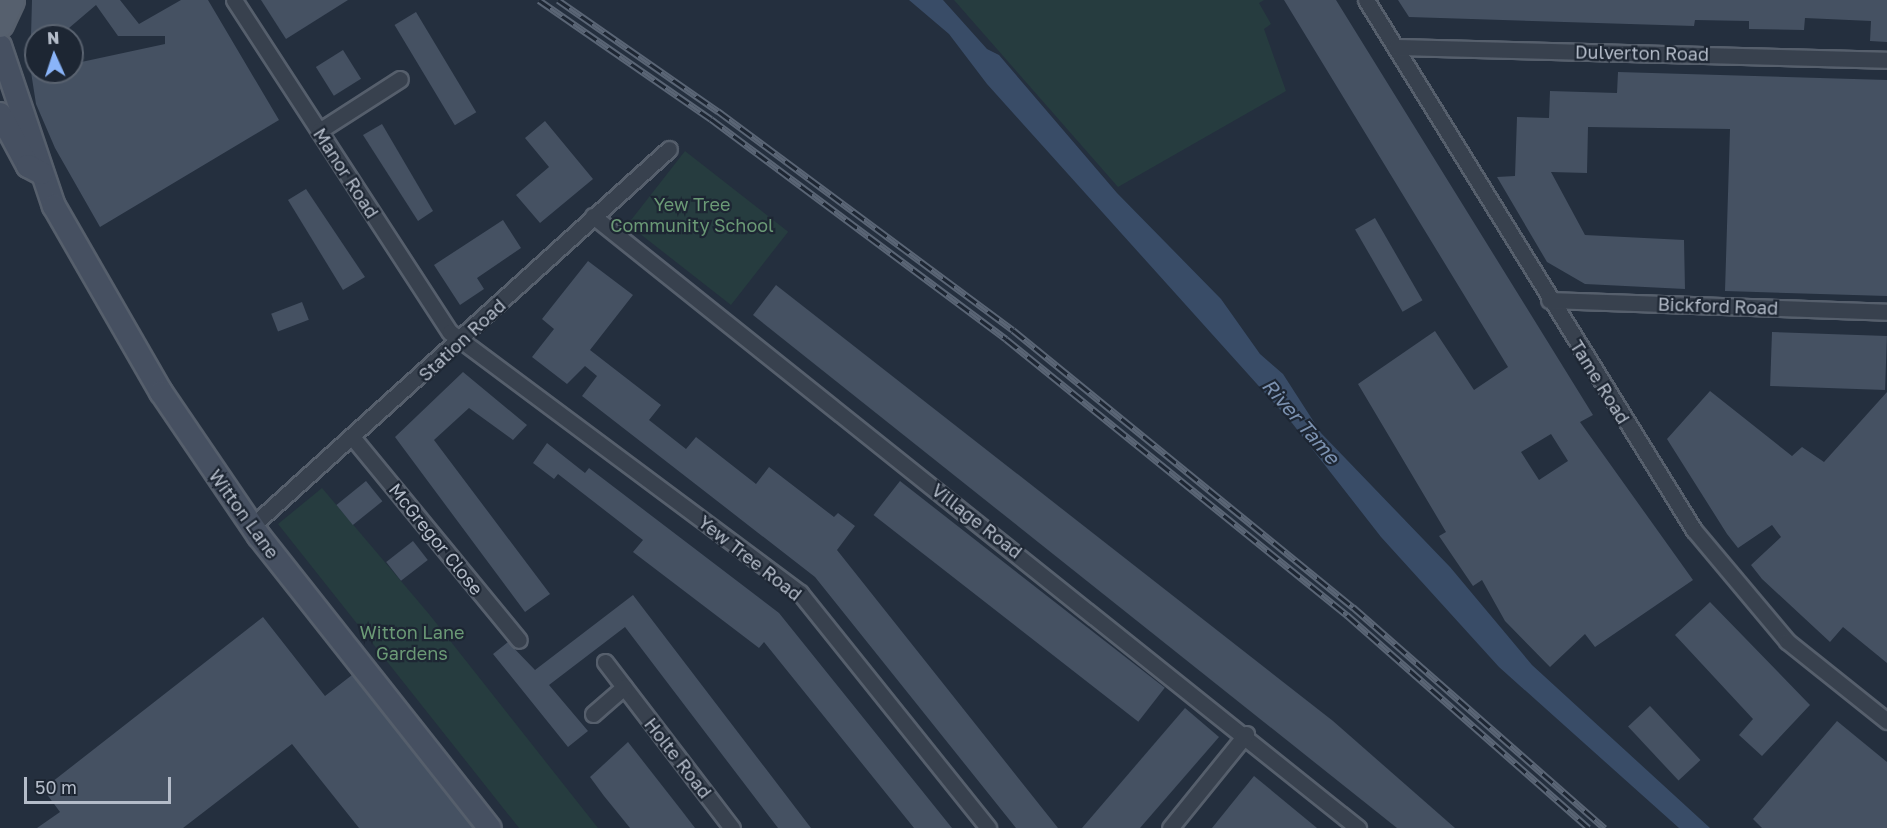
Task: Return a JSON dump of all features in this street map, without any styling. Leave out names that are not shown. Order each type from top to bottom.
[{"type":"main road","points":[[0,34],[0,24],[10,0]]},
{"type":"main road","name":"Witton Lane","points":[[0,46],[42,158],[41,172],[54,206],[135,348],[252,526],[490,828]]},
{"type":"main road","name":"Witton Lane","points":[[0,114],[28,166],[41,172]]},
{"type":"street","name":"Manor Road","points":[[234,0],[461,342]]},
{"type":"street","name":"Tame Road","points":[[1366,0],[1548,300],[1726,571],[1787,641],[1887,721]]},
{"type":"street","name":"Dulverton Road","points":[[1396,47],[1887,60]]},
{"type":"street","points":[[319,131],[400,79]]},
{"type":"street","name":"Station Road","points":[[252,526],[461,342],[593,216],[669,149]]},
{"type":"street","name":"Village Road","points":[[593,216],[1246,734],[1358,828]]},
{"type":"street","name":"Bickford Road","points":[[1548,300],[1887,312]]},
{"type":"street","name":"Yew Tree Road","points":[[461,342],[800,593],[988,828]]},
{"type":"street","name":"McGregor Close","points":[[353,438],[519,640]]},
{"type":"street","name":"Holte Road","points":[[605,662],[732,828]]},
{"type":"street","points":[[593,714],[624,687]]},
{"type":"street","points":[[1170,828],[1246,734]]},
{"type":"green space","points":[[954,0],[1264,0],[1259,3],[1271,24],[1264,29],[1286,91],[1118,187]]},
{"type":"green space","name":"Yew Tree Community School","points":[[685,151],[788,232],[731,305],[628,224]]},
{"type":"green space","name":"Witton Lane Gardens","points":[[322,488],[429,614],[598,828],[519,828],[278,524]]},
{"type":"water","name":"River Tame","points":[[909,0],[943,0],[987,49],[999,55],[1117,193],[1221,299],[1260,354],[1283,374],[1321,433],[1450,567],[1532,665],[1710,828],[1679,828],[1499,667],[1381,537],[1292,423],[987,84],[949,34]]},
{"type":"building","points":[[32,0],[120,0],[139,24],[181,0],[208,0],[279,120],[100,227],[55,148],[36,104],[33,84],[84,84],[84,61],[165,44],[165,36],[118,36],[96,5],[74,24],[31,24]]},
{"type":"building","points":[[261,0],[348,0],[286,39]]},
{"type":"building","points":[[1284,0],[1336,0],[1593,415],[1580,422],[1693,580],[1595,647],[1585,634],[1550,667],[1505,621],[1482,580],[1473,586],[1439,536],[1446,532],[1358,384],[1435,331],[1474,390],[1508,367]],"holes":[[[1551,434],[1568,461],[1539,480],[1521,452]]]},
{"type":"building","points":[[1398,0],[1887,0],[1887,42],[1870,41],[1871,21],[1805,18],[1804,30],[1749,29],[1749,21],[1695,20],[1694,26],[1409,17]]},
{"type":"building","points":[[416,12],[476,112],[455,125],[395,25]]},
{"type":"building","points":[[343,50],[361,79],[334,96],[316,67]]},
{"type":"building","points":[[1618,72],[1887,80],[1887,296],[1725,291],[1730,129],[1588,127],[1587,173],[1551,172],[1585,235],[1684,240],[1685,289],[1585,284],[1547,262],[1497,177],[1515,176],[1517,117],[1549,118],[1550,91],[1617,93]]},
{"type":"building","points":[[545,121],[593,179],[540,223],[516,195],[549,167],[525,138]]},
{"type":"building","points":[[382,124],[433,211],[418,221],[363,135]]},
{"type":"building","points":[[306,189],[365,277],[343,290],[288,200]]},
{"type":"building","points":[[1375,218],[1422,300],[1403,312],[1355,230]]},
{"type":"building","points":[[503,220],[521,248],[477,278],[484,289],[460,305],[434,265]]},
{"type":"building","points":[[588,261],[633,295],[590,350],[661,405],[649,420],[686,449],[696,437],[756,484],[769,467],[834,517],[838,513],[855,526],[837,550],[1058,828],[1016,828],[815,577],[582,396],[597,376],[585,366],[567,384],[532,357],[554,329],[542,319]]},
{"type":"building","points":[[776,285],[1333,721],[1455,828],[1397,828],[753,315]]},
{"type":"building","points":[[302,302],[309,320],[278,332],[271,314]]},
{"type":"building","points":[[1772,332],[1887,336],[1885,390],[1770,386]]},
{"type":"building","points":[[463,372],[527,425],[513,440],[469,408],[434,440],[550,594],[525,612],[395,437]]},
{"type":"building","points":[[1710,391],[1792,456],[1802,447],[1824,462],[1887,392],[1887,663],[1843,627],[1830,642],[1762,579],[1751,565],[1781,537],[1772,525],[1738,548],[1727,534],[1667,439]]},
{"type":"building","points":[[547,443],[585,473],[589,468],[779,613],[952,828],[914,828],[764,642],[759,648],[633,552],[643,540],[558,474],[554,479],[533,463]]},
{"type":"building","points":[[366,481],[382,501],[353,525],[336,505]]},
{"type":"building","points":[[900,481],[1165,688],[1138,722],[874,515]]},
{"type":"building","points":[[413,541],[428,560],[401,581],[386,562]]},
{"type":"building","points":[[633,595],[811,828],[778,828],[625,627],[549,685],[588,731],[568,747],[493,654],[508,642],[535,670]]},
{"type":"building","points":[[1710,602],[1810,705],[1762,756],[1739,735],[1753,719],[1675,635]]},
{"type":"building","points":[[263,617],[325,696],[352,675],[473,828],[359,828],[292,744],[183,828],[37,828],[60,812],[43,789]]},
{"type":"building","points":[[1650,706],[1700,760],[1679,781],[1628,726]]},
{"type":"building","points":[[1185,708],[1219,737],[1140,828],[1082,828]]},
{"type":"building","points":[[1837,721],[1887,762],[1887,828],[1762,828],[1753,819]]},
{"type":"building","points":[[628,742],[695,828],[630,828],[604,796],[590,777]]},
{"type":"building","points":[[1254,776],[1317,828],[1212,828]]},
{"type":"railway","points":[[539,0],[711,119],[1006,339],[1347,615],[1589,828]]},
{"type":"railway","points":[[558,0],[718,111],[1013,330],[1353,607],[1605,828]]}]
